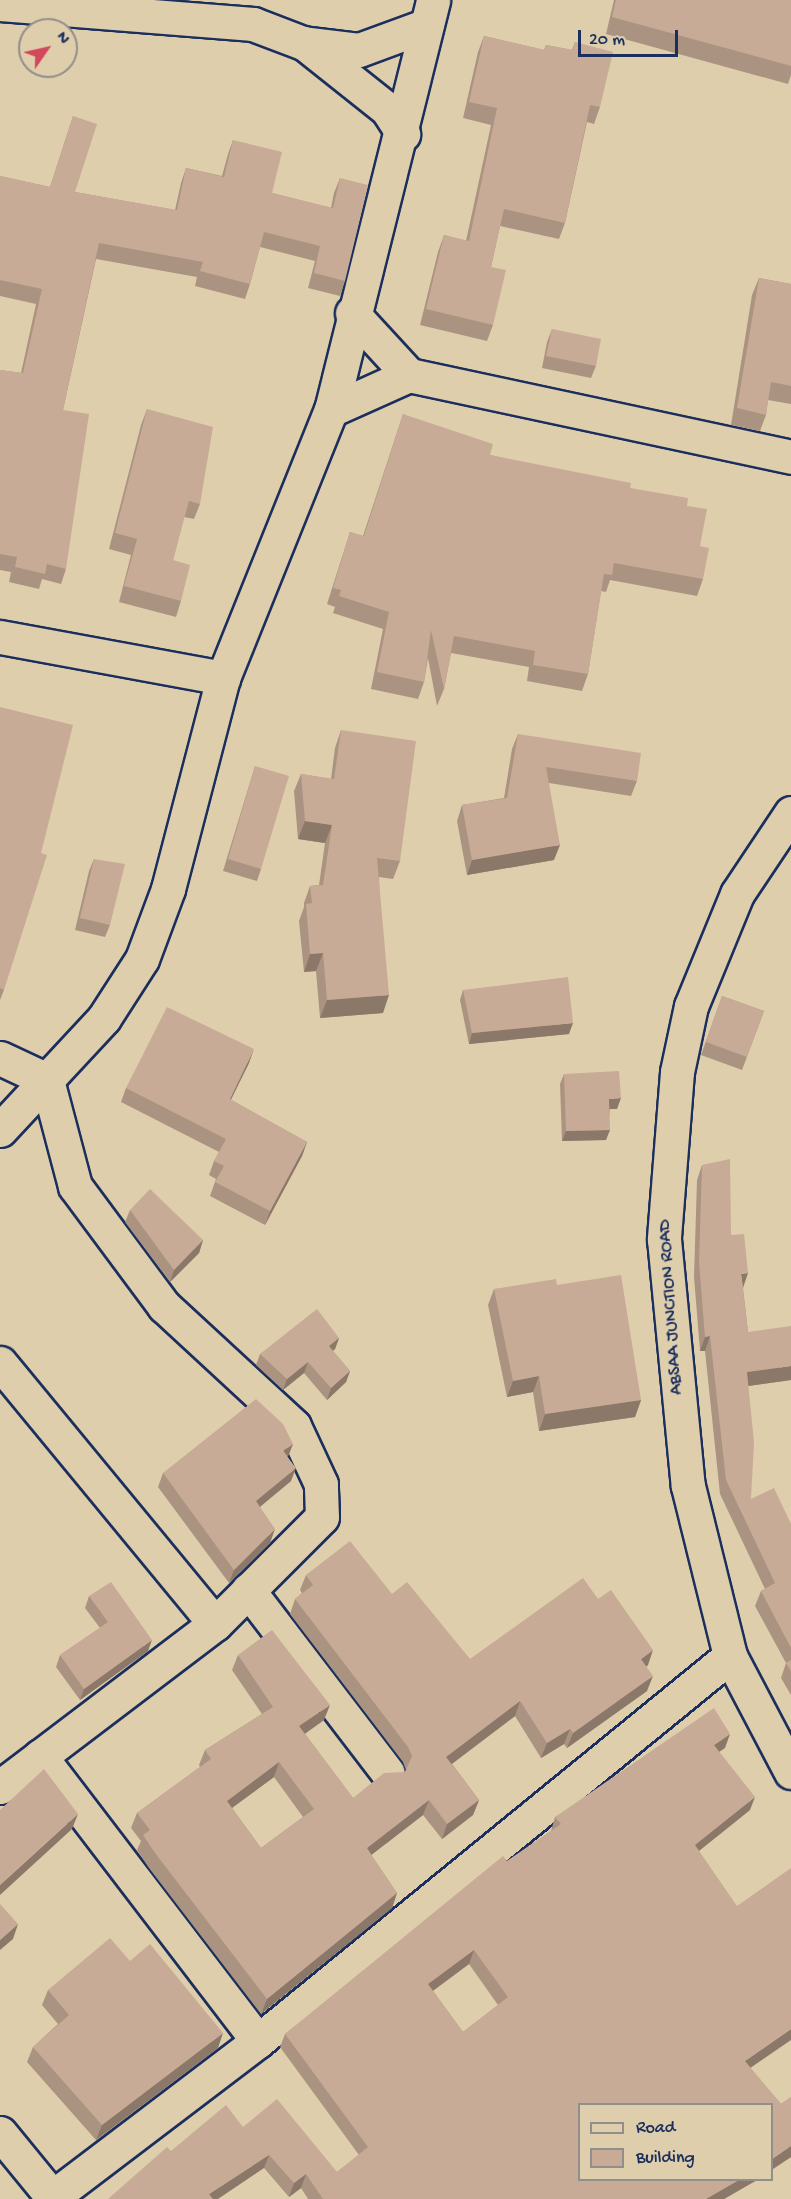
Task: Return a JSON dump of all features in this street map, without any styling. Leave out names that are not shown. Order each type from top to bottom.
[{"type":"street","points":[[0,4],[254,24],[303,43],[359,50],[430,13]]},
{"type":"street","points":[[0,1130],[104,1018],[142,959],[168,889],[223,678],[331,410],[352,313],[381,228],[430,13]]},
{"type":"street","points":[[303,43],[379,101],[403,134]]},
{"type":"street","points":[[352,313],[409,375],[791,457]]},
{"type":"street","points":[[331,410],[409,375]]},
{"type":"street","points":[[0,637],[223,678]]},
{"type":"street","name":"ABSAA JUNCTION ROAD","points":[[791,813],[737,894],[710,949],[677,1072],[664,1239],[674,1373],[688,1486],[730,1656],[791,1772]]},
{"type":"street","points":[[0,1058],[47,1080]]},
{"type":"street","points":[[0,1787],[215,1624],[322,1517],[321,1484],[309,1453],[294,1426],[164,1306],[75,1186],[47,1080]]},
{"type":"street","points":[[0,1363],[215,1624]]},
{"type":"street","points":[[248,1590],[388,1773]]},
{"type":"street","points":[[0,2133],[52,2198],[258,2041],[730,1656]]},
{"type":"street","points":[[40,1756],[258,2041]]},
{"type":"building","points":[[616,0],[791,0],[791,66],[612,17]]},
{"type":"building","points":[[484,36],[545,50],[546,45],[573,50],[575,42],[613,52],[600,107],[590,105],[565,223],[504,209],[491,267],[506,270],[493,325],[426,309],[444,235],[469,241],[497,108],[469,102]]},
{"type":"building","points":[[73,116],[97,124],[75,192],[177,210],[186,168],[224,177],[233,140],[282,152],[272,193],[333,208],[340,178],[368,185],[345,281],[314,273],[320,246],[264,232],[250,284],[200,271],[203,262],[99,243],[63,410],[89,414],[66,569],[47,564],[45,574],[15,567],[17,557],[0,554],[0,370],[23,373],[42,289],[0,280],[0,176],[50,187]]},
{"type":"building","points":[[759,278],[791,284],[791,386],[771,382],[766,415],[737,408]]},
{"type":"building","points":[[552,329],[601,339],[596,366],[546,356]]},
{"type":"building","points":[[147,409],[213,427],[200,504],[189,501],[173,560],[190,565],[181,601],[124,586],[137,539],[115,533]]},
{"type":"building","points":[[403,414],[493,444],[490,455],[631,483],[630,488],[688,498],[687,506],[707,509],[700,546],[709,548],[703,579],[614,563],[612,575],[604,574],[588,674],[533,665],[535,651],[454,636],[444,689],[431,630],[424,682],[377,672],[389,612],[339,596],[341,590],[333,588],[350,532],[364,536]]},
{"type":"building","points":[[0,707],[73,725],[41,853],[47,855],[4,990],[0,988]]},
{"type":"building","points":[[341,730],[416,741],[400,861],[377,858],[389,995],[327,1000],[323,953],[310,954],[306,904],[312,903],[310,886],[323,885],[332,825],[305,821],[301,774],[334,779]]},
{"type":"building","points":[[518,734],[641,753],[637,781],[546,767],[560,845],[472,860],[462,805],[507,798]]},
{"type":"building","points":[[255,766],[289,776],[261,869],[228,859]]},
{"type":"building","points":[[94,859],[125,864],[110,925],[80,918]]},
{"type":"building","points":[[568,977],[573,1023],[472,1033],[463,990]]},
{"type":"building","points":[[722,996],[764,1011],[747,1057],[706,1042]]},
{"type":"building","points":[[167,1007],[254,1049],[230,1099],[307,1142],[270,1211],[215,1182],[224,1166],[214,1161],[226,1139],[126,1088]]},
{"type":"building","points":[[619,1071],[621,1098],[609,1099],[610,1130],[566,1131],[564,1074]]},
{"type":"building","points":[[730,1159],[731,1235],[744,1234],[748,1273],[741,1274],[748,1332],[791,1326],[791,1366],[747,1372],[754,1442],[751,1499],[774,1488],[791,1524],[791,1648],[761,1591],[775,1583],[726,1480],[710,1336],[705,1337],[699,1262],[702,1165]]},
{"type":"building","points":[[150,1189],[203,1240],[174,1270],[130,1210]]},
{"type":"building","points":[[621,1275],[641,1400],[545,1414],[539,1376],[513,1381],[494,1289],[556,1279],[557,1285]]},
{"type":"building","points":[[317,1309],[339,1338],[329,1346],[350,1371],[331,1388],[308,1362],[287,1379],[260,1354]]},
{"type":"building","points":[[256,1399],[283,1424],[293,1444],[283,1451],[296,1468],[256,1501],[275,1529],[234,1570],[163,1473]]},
{"type":"building","points":[[350,1541],[392,1594],[407,1582],[470,1659],[583,1578],[598,1599],[611,1590],[653,1650],[641,1659],[653,1676],[573,1733],[570,1729],[547,1743],[520,1701],[446,1757],[479,1800],[447,1824],[429,1800],[367,1848],[397,1893],[267,1999],[155,1853],[143,1835],[150,1830],[137,1813],[211,1759],[205,1750],[273,1707],[238,1655],[272,1630],[330,1705],[299,1726],[353,1798],[384,1773],[405,1772],[412,1756],[408,1747],[295,1599],[313,1585],[306,1575]],"holes":[[[279,1762],[314,1809],[261,1848],[227,1801]]]},
{"type":"building","points":[[111,1582],[152,1640],[84,1689],[60,1655],[108,1622],[89,1596]]},
{"type":"building","points":[[791,1660],[791,1671],[786,1663]]},
{"type":"building","points":[[714,1708],[730,1734],[714,1745],[755,1797],[695,1845],[737,1906],[791,1868],[791,2029],[745,2061],[781,2104],[791,2097],[791,2146],[773,2159],[773,2103],[578,2103],[578,2181],[737,2181],[706,2199],[323,2199],[306,2174],[294,2183],[269,2155],[209,2194],[213,2199],[108,2199],[167,2147],[171,2151],[226,2105],[243,2127],[277,2099],[337,2172],[368,2147],[285,2034],[503,1856],[507,1861],[561,1824],[555,1817]],"holes":[[[474,1950],[508,1997],[463,2032],[428,1984]]]},
{"type":"building","points":[[44,1769],[78,1814],[0,1885],[0,1810]]},
{"type":"building","points":[[0,1904],[18,1924],[0,1940]]},
{"type":"building","points":[[110,1938],[130,1961],[150,1944],[223,2033],[102,2125],[33,2047],[69,2015],[48,1990]]}]
